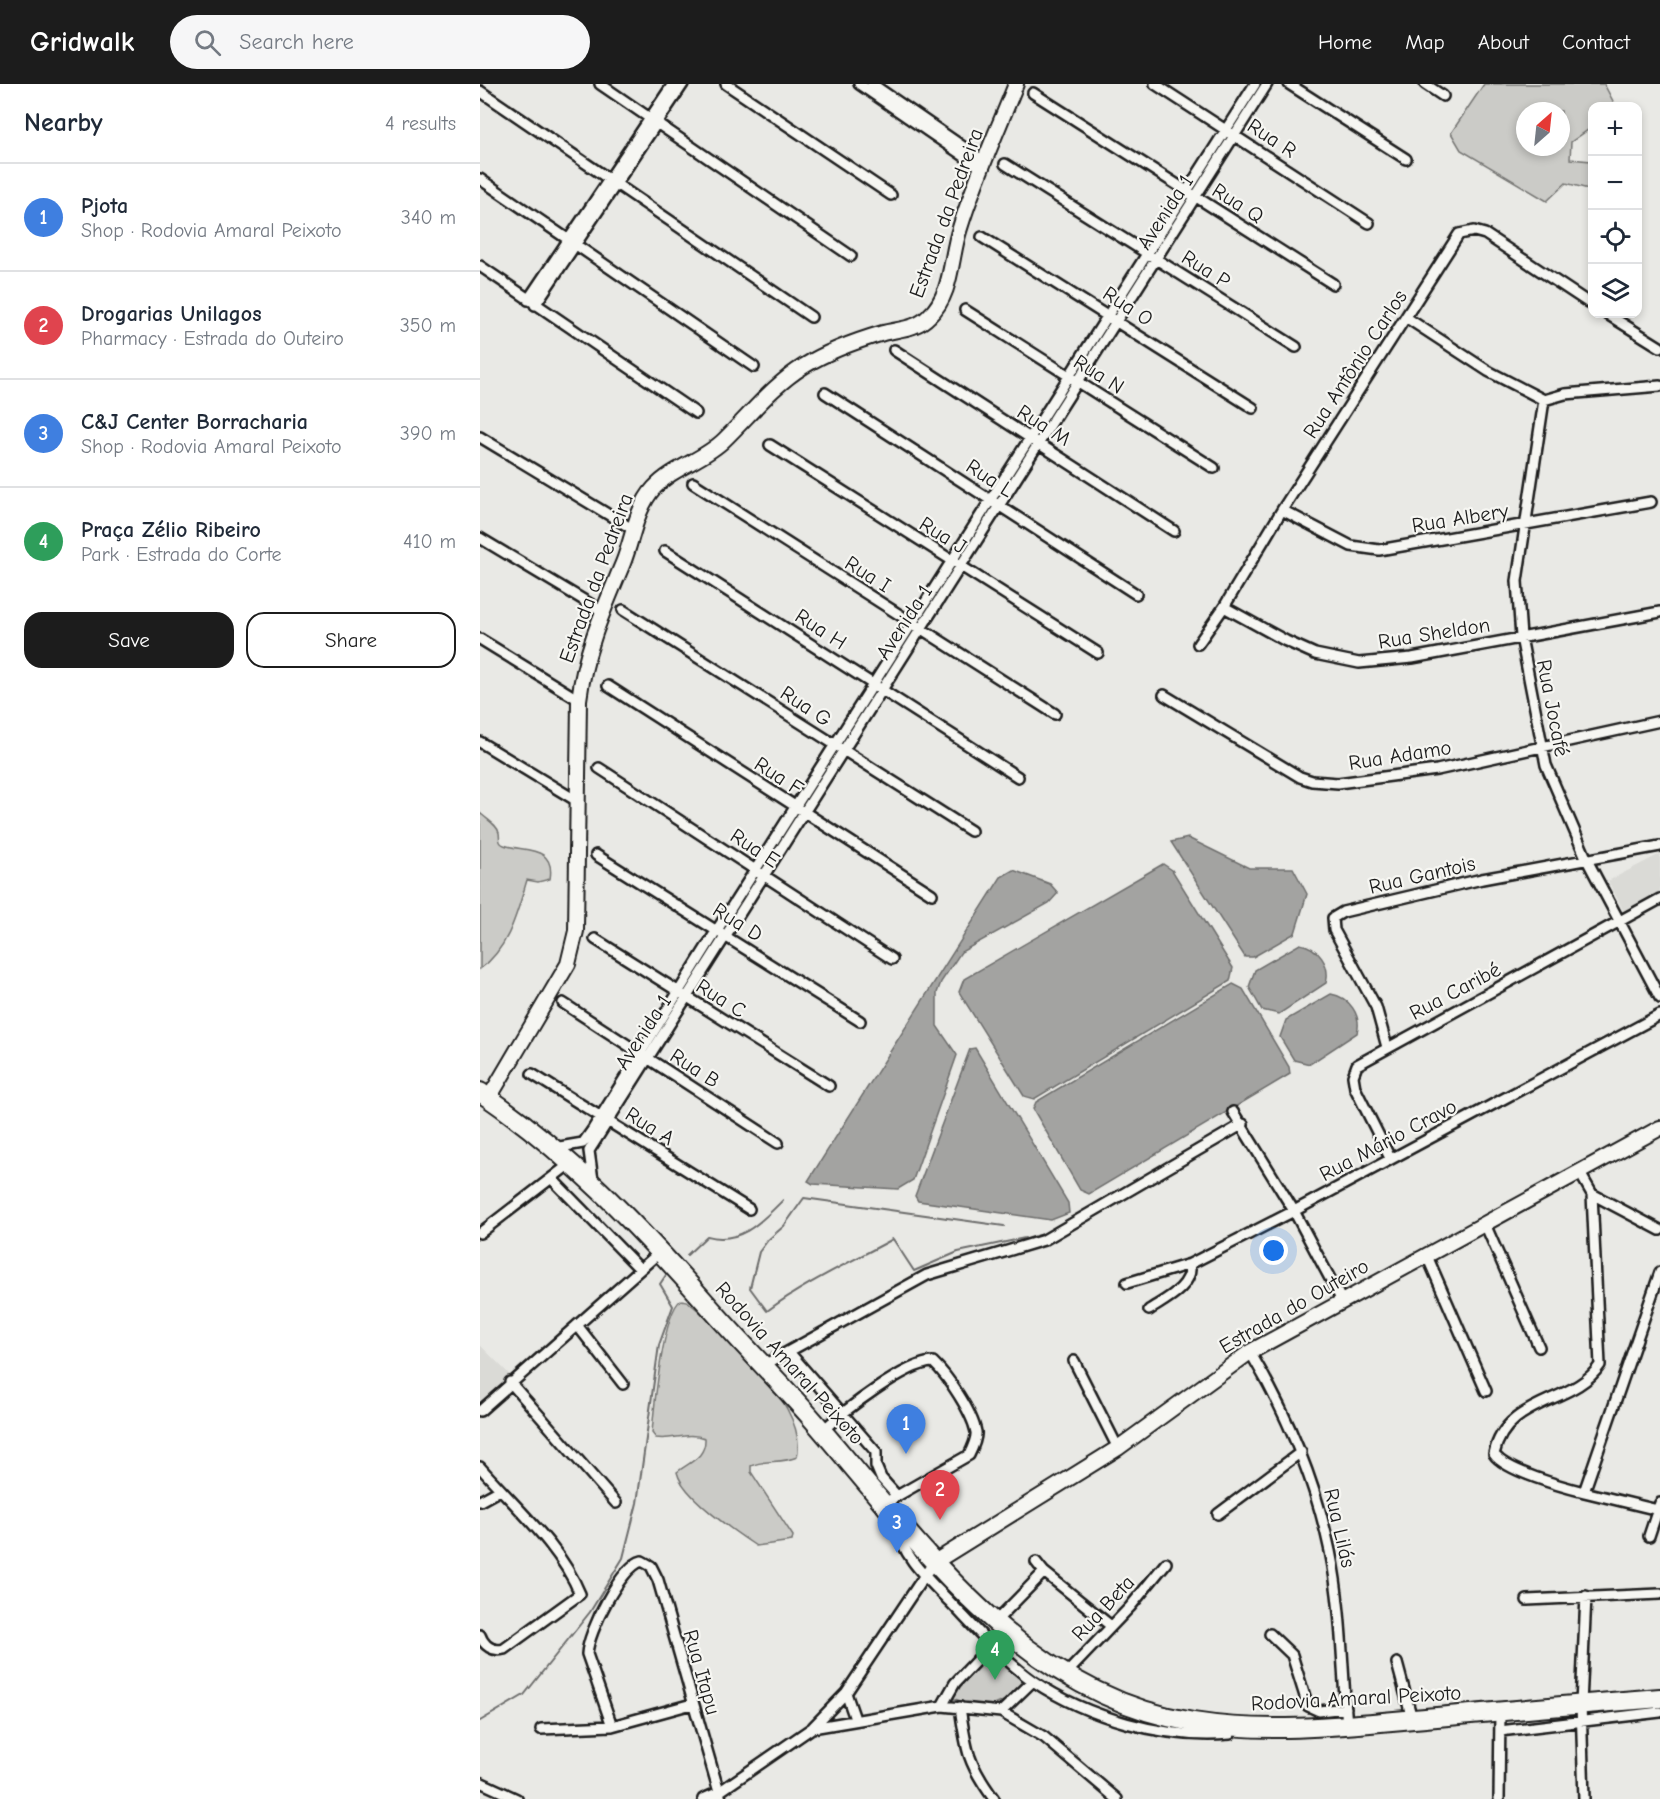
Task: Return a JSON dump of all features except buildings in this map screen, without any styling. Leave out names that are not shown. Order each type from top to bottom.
[{"type":"highway","name":"Rodovia Amaral Peixoto","points":[[485,1095],[571,1163],[670,1261],[891,1505],[928,1569],[1027,1650],[1065,1675],[1112,1699],[1167,1717],[1251,1728],[1347,1717],[1412,1719],[1500,1712],[1581,1712],[1660,1698]]},
{"type":"street","points":[[600,84],[851,256]]},
{"type":"street","points":[[531,303],[614,181],[673,84]]},
{"type":"street","points":[[653,120],[683,84]]},
{"type":"street","points":[[726,84],[891,195]]},
{"type":"street","points":[[859,84],[881,94],[984,166]]},
{"type":"street","points":[[872,84],[881,94]]},
{"type":"street","name":"Estrada da Pedreira","points":[[485,1095],[568,964],[574,946],[579,700],[582,670],[642,505],[663,479],[698,460],[722,442],[773,390],[804,366],[846,345],[912,327],[930,316],[937,308],[949,278],[959,228],[1016,84]]},
{"type":"street","name":"Rua R","points":[[1155,84],[1369,223]]},
{"type":"street","name":"Avenida 1","points":[[1231,133],[1255,84]]},
{"type":"street","name":"Avenida 1","points":[[553,1148],[583,1143],[604,1118],[838,748],[878,687],[922,629],[1040,443],[1108,315],[1152,256],[1231,133],[1267,84]]},
{"type":"street","points":[[1289,84],[1406,159]]},
{"type":"street","points":[[1425,84],[1443,96]]},
{"type":"street","points":[[480,91],[811,317]]},
{"type":"street","name":"Rua Q","points":[[1033,93],[1333,284]]},
{"type":"street","name":"Rua P","points":[[1005,164],[1296,347]]},
{"type":"street","points":[[480,179],[754,366]]},
{"type":"street","name":"Rua Antônio Carlos","points":[[1198,644],[1224,607],[1282,510],[1407,318],[1453,241],[1464,231],[1485,234],[1588,302]]},
{"type":"street","name":"Rua O","points":[[982,237],[1253,408]]},
{"type":"street","name":"Avenida 1","points":[[878,687],[912,623],[951,561],[1030,438],[1117,321],[1152,256]]},
{"type":"street","points":[[480,266],[531,303],[696,413]]},
{"type":"street","name":"Rua N","points":[[965,310],[1214,468]]},
{"type":"street","points":[[1407,318],[1488,371],[1544,400],[1565,394],[1660,386]]},
{"type":"street","points":[[1613,318],[1660,347]]},
{"type":"street","name":"Rua M","points":[[894,350],[1174,531]]},
{"type":"street","name":"Rua L","points":[[825,393],[1136,594]]},
{"type":"street","name":"Rua Jocafé","points":[[1544,400],[1517,581],[1521,637],[1550,778],[1587,860],[1660,998]]},
{"type":"street","points":[[480,437],[634,530]]},
{"type":"street","name":"Rua J","points":[[770,445],[1098,653]]},
{"type":"street","name":"Rua I","points":[[693,483],[1055,714]]},
{"type":"street","name":"Rua Albery","points":[[1282,510],[1351,546],[1380,550],[1651,502]]},
{"type":"street","points":[[480,538],[602,611]]},
{"type":"street","name":"Rua H","points":[[665,551],[1018,777]]},
{"type":"street","name":"Rua Sheldon","points":[[1224,607],[1286,641],[1316,654],[1359,663],[1412,658],[1660,612]]},
{"type":"street","name":"Rua G","points":[[623,610],[971,831]]},
{"type":"street","points":[[480,639],[579,700]]},
{"type":"street","name":"Rua F","points":[[608,686],[932,894]]},
{"type":"street","name":"Rua Adamo","points":[[1164,695],[1300,777],[1324,782],[1437,770],[1660,721]]},
{"type":"street","points":[[480,742],[577,801]]},
{"type":"street","name":"Rua E","points":[[599,768],[892,959]]},
{"type":"street","name":"Rua Gantois","points":[[1387,1047],[1376,1007],[1334,930],[1333,918],[1343,912],[1438,888],[1660,846]]},
{"type":"street","name":"Rua D","points":[[596,855],[860,1021]]},
{"type":"street","name":"Rua Caribé","points":[[1390,1158],[1356,1088],[1353,1076],[1357,1065],[1660,899]]},
{"type":"street","name":"Rua C","points":[[595,939],[829,1086]]},
{"type":"street","name":"Rua B","points":[[563,1003],[778,1143]]},
{"type":"street","name":"Rua Mário Cravo","points":[[1127,1283],[1190,1264],[1294,1211],[1660,1015]]},
{"type":"street","name":"Rua A","points":[[532,1074],[748,1209]]},
{"type":"street","points":[[1233,1112],[1243,1124],[1294,1211],[1342,1300]]},
{"type":"street","name":"Avenida 1","points":[[594,1184],[589,1151],[604,1118]]},
{"type":"street","points":[[765,1365],[855,1312],[927,1275],[1044,1240],[1243,1124]]},
{"type":"street","name":"Estrada do Outeiro","points":[[928,1569],[1118,1448],[1250,1352],[1659,1129]]},
{"type":"street","points":[[480,1233],[571,1163]]},
{"type":"street","points":[[1580,1173],[1592,1194],[1600,1365],[1589,1377],[1506,1426],[1494,1454],[1513,1468],[1584,1492],[1659,1506],[1649,1536]]},
{"type":"street","points":[[553,1179],[640,1269]]},
{"type":"street","points":[[1592,1194],[1660,1230]]},
{"type":"street","points":[[1485,1224],[1539,1347]]},
{"type":"street","points":[[1427,1256],[1486,1391]]},
{"type":"street","points":[[480,1411],[640,1269],[670,1261]]},
{"type":"street","points":[[1149,1310],[1183,1286],[1191,1274],[1190,1264]]},
{"type":"street","points":[[1584,1492],[1660,1272]]},
{"type":"street","points":[[577,1325],[624,1384]]},
{"type":"street","points":[[789,1352],[843,1412],[876,1452],[876,1466],[891,1505],[969,1455],[976,1433],[962,1401],[940,1368],[933,1362],[924,1362],[896,1377],[843,1412],[822,1431]]},
{"type":"street","name":"Rua Lilás","points":[[1250,1352],[1272,1390],[1300,1452],[1313,1486],[1331,1552],[1347,1717]]},
{"type":"street","points":[[1074,1361],[1118,1448]]},
{"type":"street","points":[[510,1382],[616,1503]]},
{"type":"street","points":[[1218,1514],[1300,1452]]},
{"type":"street","points":[[480,1467],[551,1545],[574,1575],[580,1594],[513,1644],[498,1650],[488,1646],[480,1635]]},
{"type":"street","points":[[480,1501],[500,1490]]},
{"type":"street","name":"Rua Itapu","points":[[612,1726],[587,1654],[588,1642],[596,1621],[631,1566],[642,1561],[647,1563],[658,1580],[720,1796]]},
{"type":"street","points":[[1036,1563],[1111,1626]]},
{"type":"street","name":"Rua Beta","points":[[1065,1675],[1166,1563]]},
{"type":"street","points":[[703,1799],[720,1796],[812,1728],[846,1693],[928,1569],[991,1645],[1033,1681],[1069,1700],[1120,1721],[1204,1735],[1228,1734],[1251,1728]]},
{"type":"street","points":[[995,1622],[1044,1572]]},
{"type":"street","points":[[1527,1600],[1660,1594]]},
{"type":"street","points":[[1584,1799],[1581,1712],[1586,1596]]},
{"type":"street","points":[[1270,1634],[1292,1655],[1308,1706],[1319,1711],[1347,1717]]},
{"type":"street","points":[[942,1706],[955,1683],[991,1645]]},
{"type":"street","points":[[1397,1663],[1412,1719]]},
{"type":"street","points":[[1001,1712],[1033,1681]]},
{"type":"street","points":[[846,1693],[855,1719]]},
{"type":"street","points":[[541,1729],[612,1726],[692,1704]]},
{"type":"street","points":[[812,1728],[942,1706],[1001,1712],[1044,1737],[1117,1799]]},
{"type":"street","points":[[960,1707],[966,1752],[974,1772],[994,1799]]},
{"type":"street","points":[[1499,1799],[1500,1712]]},
{"type":"street","points":[[1500,1731],[1581,1712],[1660,1712]]},
{"type":"street","points":[[480,1782],[517,1799]]},
{"type":"shaded area","points":[[1484,84],[1604,84],[1613,102],[1588,102],[1588,130],[1571,142],[1570,159],[1588,161],[1588,189],[1566,183],[1547,201],[1461,150],[1451,133]]},
{"type":"shaded area","points":[[480,813],[496,827],[502,844],[543,855],[548,860],[550,879],[538,882],[527,880],[511,929],[498,951],[480,969]]},
{"type":"shaded area","points":[[1188,838],[1249,868],[1293,868],[1307,894],[1295,933],[1253,957],[1245,957],[1171,842]]},
{"type":"shaded area","points":[[1660,854],[1660,894],[1624,912],[1608,881]]},
{"type":"shaded area","points":[[1163,864],[1172,870],[1233,968],[1230,981],[1034,1099],[1024,1096],[959,992],[964,979]]},
{"type":"shaded area","points":[[1013,870],[1050,884],[1058,893],[1049,903],[961,952],[941,982],[937,993],[937,1026],[957,1055],[913,1180],[898,1189],[813,1184],[808,1181],[1001,877]]},
{"type":"shaded area","points":[[1300,944],[1312,949],[1322,958],[1327,970],[1326,983],[1279,1014],[1262,1010],[1249,987],[1255,970]]},
{"type":"shaded area","points":[[1233,984],[1243,989],[1289,1067],[1290,1074],[1089,1194],[1080,1190],[1033,1109],[1036,1102]]},
{"type":"shaded area","points":[[1331,994],[1343,999],[1353,1008],[1358,1020],[1357,1033],[1310,1064],[1294,1060],[1280,1037],[1286,1020]]},
{"type":"shaded area","points":[[975,1048],[1068,1203],[1069,1213],[1051,1220],[918,1201],[915,1196],[970,1049]]},
{"type":"shaded area","points":[[681,1300],[687,1301],[741,1350],[777,1393],[790,1415],[797,1437],[797,1457],[756,1464],[751,1466],[751,1472],[793,1536],[792,1541],[756,1546],[710,1513],[688,1492],[677,1472],[700,1455],[705,1445],[705,1438],[692,1435],[656,1438],[652,1433],[664,1341],[669,1322]]},
{"type":"shaded area","points":[[480,1345],[511,1376],[480,1403]]},
{"type":"shaded area","points":[[993,1652],[1024,1677],[1026,1684],[1000,1703],[992,1705],[975,1705],[952,1698],[953,1694]]},
{"type":"waterway","points":[[1004,1226],[804,1198],[784,1226],[768,1240],[759,1252],[750,1288],[767,1311],[813,1282],[893,1239],[914,1271],[958,1252],[1025,1238]]},
{"type":"waterway","points":[[687,1255],[707,1236],[730,1237],[749,1230],[783,1200]]},
{"type":"waterway","points":[[480,1721],[524,1695],[590,1612],[623,1558],[637,1503],[659,1345],[673,1306],[660,1284],[668,1272]]},
{"type":"place","name":"Pjota","points":[[906,1454]]},
{"type":"place","name":"Drogarias Unilagos","points":[[940,1520]]},
{"type":"place","name":"C&J Center Borracharia","points":[[897,1553]]},
{"type":"place","name":"Praça Zélio Ribeiro","points":[[995,1680]]}]
